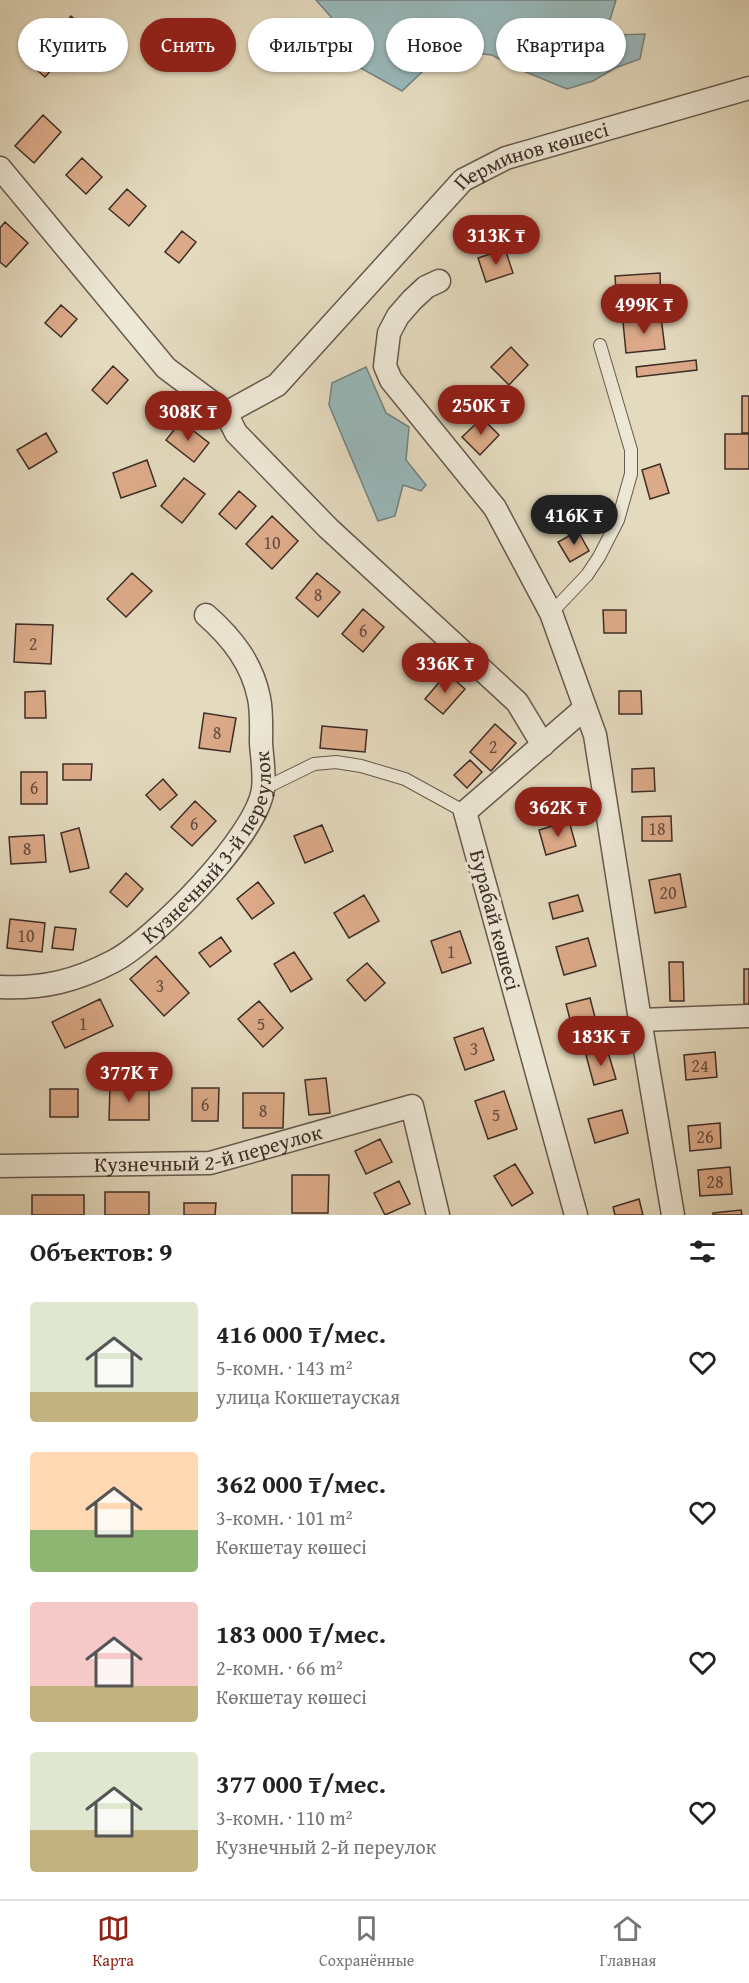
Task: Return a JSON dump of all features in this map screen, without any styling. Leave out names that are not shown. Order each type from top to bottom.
[{"type":"street","name":"Перминов көшесі","points":[[226,413],[277,385],[463,180],[506,158],[749,88]]},
{"type":"street","points":[[0,168],[166,368],[226,413],[236,433],[328,528],[518,702],[543,745]]},
{"type":"street","points":[[439,281],[426,287],[398,316],[389,333],[385,366],[391,380],[495,508],[551,613],[595,735],[673,1215]]},
{"type":"street","name":"Кузнечный 3-й переулок","points":[[0,987],[22,988],[53,985],[86,974],[115,960],[138,945],[201,885],[232,849],[251,822],[263,789],[259,700],[254,679],[243,656],[226,633],[206,615]]},
{"type":"street","points":[[465,812],[585,708]]},
{"type":"street","name":"Бурабай көшесі","points":[[465,812],[576,1215]]},
{"type":"street","points":[[640,1020],[749,1016]]},
{"type":"street","name":"Кузнечный 2-й переулок","points":[[0,1166],[210,1163],[412,1106],[438,1215]]},
{"type":"lane","points":[[551,613],[587,575],[599,557],[618,520],[631,474],[632,450],[600,345]]},
{"type":"lane","points":[[263,789],[314,764],[336,762],[361,766],[405,779],[465,812]]},
{"type":"water","points":[[316,0],[616,0],[611,18],[496,18],[496,57],[484,54],[484,18],[386,18],[386,72],[422,72],[402,91],[368,72],[374,72],[374,18],[331,17]]},
{"type":"water","points":[[645,34],[640,59],[626,64],[626,35]]},
{"type":"water","points":[[526,72],[608,72],[593,81],[567,89]]},
{"type":"water","points":[[366,367],[386,413],[409,427],[406,460],[426,485],[421,491],[403,485],[395,516],[378,521],[329,405],[332,383]]},
{"type":"building","points":[[39,72],[49,72],[45,77]]},
{"type":"building","points":[[43,115],[61,132],[34,163],[15,146]]},
{"type":"building","points":[[82,158],[102,177],[86,194],[66,175]]},
{"type":"building","points":[[127,189],[146,206],[129,226],[109,209]]},
{"type":"building","points":[[5,222],[28,243],[6,267],[0,262],[0,228]]},
{"type":"building","points":[[182,231],[196,242],[179,263],[165,252]]},
{"type":"building","points":[[505,249],[513,273],[486,282],[478,258]]},
{"type":"building","points":[[660,273],[661,305],[617,307],[615,276]]},
{"type":"building","points":[[61,305],[77,319],[61,337],[45,323]]},
{"type":"building","points":[[661,317],[665,349],[626,353],[623,322]]},
{"type":"building","points":[[511,347],[528,365],[509,385],[491,367]]},
{"type":"building","points":[[696,360],[697,370],[637,377],[636,367]]},
{"type":"building","points":[[113,366],[128,380],[107,404],[92,390]]},
{"type":"building","points":[[742,396],[749,396],[749,433],[742,433]]},
{"type":"building","points":[[482,418],[499,435],[480,455],[462,437]]},
{"type":"building","points":[[181,421],[209,443],[194,462],[166,440]]},
{"type":"building","points":[[46,433],[57,452],[29,469],[17,450]]},
{"type":"building","points":[[725,434],[749,434],[749,469],[725,469]]},
{"type":"building","points":[[147,460],[156,486],[121,498],[113,473]]},
{"type":"building","points":[[660,464],[669,493],[650,499],[642,470]]},
{"type":"building","points":[[184,478],[205,494],[182,523],[161,506]]},
{"type":"building","points":[[239,491],[256,506],[236,529],[219,514]]},
{"type":"building","points":[[272,516],[298,541],[272,569],[246,544]]},
{"type":"building","points":[[578,531],[589,551],[570,562],[558,542]]},
{"type":"building","points":[[132,573],[152,591],[126,617],[107,599]]},
{"type":"building","points":[[317,573],[340,592],[318,617],[296,598]]},
{"type":"building","points":[[363,609],[384,627],[363,652],[342,634]]},
{"type":"building","points":[[603,610],[626,610],[626,633],[604,633]]},
{"type":"building","points":[[16,624],[53,625],[51,664],[14,662]]},
{"type":"building","points":[[447,673],[465,689],[443,714],[425,699]]},
{"type":"building","points":[[45,691],[46,718],[25,718],[25,692]]},
{"type":"building","points":[[619,691],[641,691],[642,714],[619,714]]},
{"type":"building","points":[[204,713],[236,718],[230,752],[199,748]]},
{"type":"building","points":[[495,724],[516,743],[491,771],[470,752]]},
{"type":"building","points":[[322,726],[367,730],[365,752],[320,748]]},
{"type":"building","points":[[470,760],[482,772],[467,788],[454,775]]},
{"type":"building","points":[[63,764],[92,764],[91,780],[63,780]]},
{"type":"building","points":[[654,768],[655,791],[632,792],[632,769]]},
{"type":"building","points":[[21,772],[47,772],[47,804],[21,804]]},
{"type":"building","points":[[163,779],[177,795],[160,810],[146,795]]},
{"type":"building","points":[[195,801],[216,821],[192,846],[171,827]]},
{"type":"building","points":[[671,816],[672,841],[642,841],[642,817]]},
{"type":"building","points":[[569,821],[576,846],[546,855],[539,830]]},
{"type":"building","points":[[322,825],[333,851],[305,863],[294,836]]},
{"type":"building","points":[[79,828],[89,868],[70,872],[61,833]]},
{"type":"building","points":[[44,835],[46,862],[11,864],[9,837]]},
{"type":"building","points":[[126,873],[143,889],[127,907],[110,892]]},
{"type":"building","points":[[680,874],[686,907],[655,913],[649,880]]},
{"type":"building","points":[[258,882],[274,903],[252,919],[237,899]]},
{"type":"building","points":[[364,895],[379,921],[349,938],[334,913]]},
{"type":"building","points":[[578,895],[583,911],[553,919],[549,903]]},
{"type":"building","points":[[10,919],[45,923],[42,952],[7,948]]},
{"type":"building","points":[[55,927],[76,929],[73,950],[52,948]]},
{"type":"building","points":[[460,931],[471,963],[442,973],[431,941]]},
{"type":"building","points":[[221,937],[231,951],[210,967],[199,953]]},
{"type":"building","points":[[588,938],[596,966],[564,975],[556,947]]},
{"type":"building","points":[[294,952],[312,979],[291,992],[274,964]]},
{"type":"building","points":[[156,956],[189,993],[164,1016],[130,979]]},
{"type":"building","points":[[669,962],[683,962],[684,1001],[670,1001]]},
{"type":"building","points":[[367,963],[385,983],[365,1001],[347,980]]},
{"type":"building","points":[[744,969],[749,969],[749,1004],[744,1004]]},
{"type":"building","points":[[590,998],[597,1025],[573,1031],[566,1004]]},
{"type":"building","points":[[100,999],[113,1026],[65,1048],[52,1022]]},
{"type":"building","points":[[259,1001],[283,1028],[263,1047],[238,1019]]},
{"type":"building","points":[[483,1028],[494,1060],[465,1070],[454,1038]]},
{"type":"building","points":[[607,1049],[616,1079],[594,1085],[586,1055]]},
{"type":"building","points":[[715,1052],[717,1077],[686,1080],[684,1055]]},
{"type":"building","points":[[326,1078],[330,1113],[309,1115],[305,1080]]},
{"type":"building","points":[[110,1085],[149,1086],[149,1120],[109,1120]]},
{"type":"building","points":[[192,1088],[219,1088],[218,1121],[192,1121]]},
{"type":"building","points":[[50,1089],[78,1089],[78,1117],[50,1117]]},
{"type":"building","points":[[504,1091],[517,1129],[488,1139],[475,1101]]},
{"type":"building","points":[[243,1093],[284,1093],[283,1128],[243,1128]]},
{"type":"building","points":[[622,1110],[628,1133],[595,1143],[588,1119]]},
{"type":"building","points":[[720,1123],[721,1148],[690,1151],[688,1126]]},
{"type":"building","points":[[380,1139],[392,1162],[366,1174],[355,1151]]},
{"type":"building","points":[[515,1164],[533,1193],[512,1206],[494,1176]]},
{"type":"building","points":[[730,1167],[732,1194],[700,1196],[698,1170]]},
{"type":"building","points":[[292,1175],[329,1175],[328,1213],[292,1213]]},
{"type":"building","points":[[399,1181],[410,1204],[385,1215],[374,1193]]},
{"type":"building","points":[[105,1192],[149,1192],[149,1215],[105,1215]]},
{"type":"building","points":[[32,1195],[84,1195],[84,1215],[32,1215]]},
{"type":"building","points":[[639,1199],[643,1215],[615,1215],[613,1207]]},
{"type":"building","points":[[184,1203],[216,1203],[215,1215],[184,1215]]},
{"type":"building","points":[[741,1210],[742,1215],[713,1215],[713,1213]]}]
